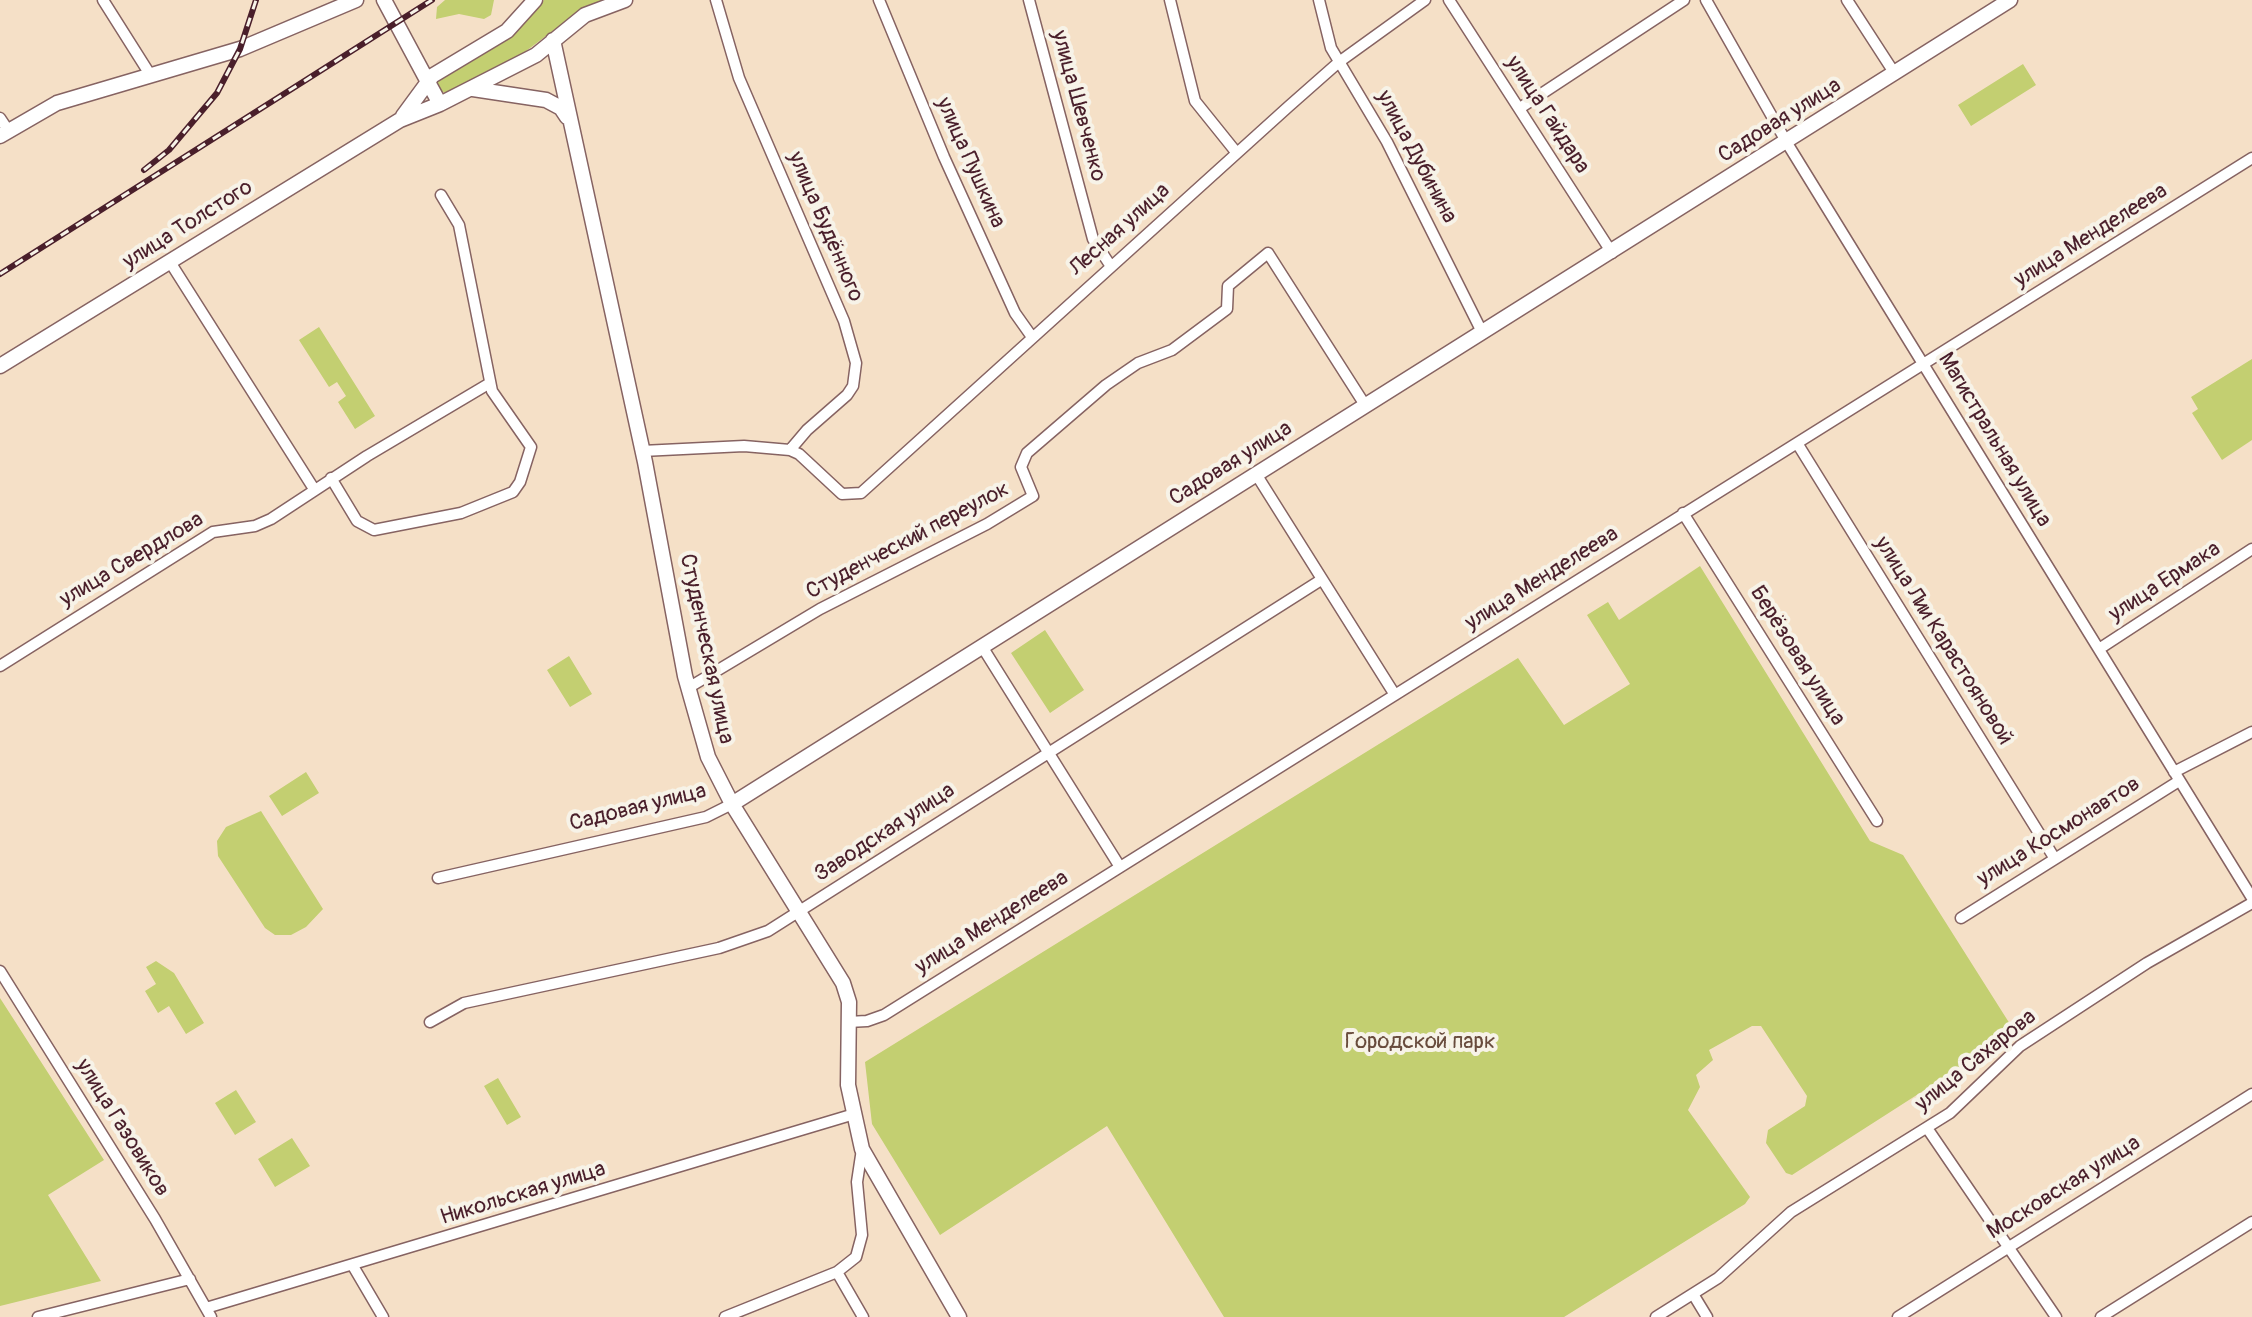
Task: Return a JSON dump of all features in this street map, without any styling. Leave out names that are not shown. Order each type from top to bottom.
[{"type":"street","points":[[103,0],[151,76]]},
{"type":"street","points":[[3,128],[57,103],[249,46],[356,0]]},
{"type":"street","points":[[384,0],[440,104]]},
{"type":"street","points":[[400,120],[428,82],[454,60],[507,31],[535,0]]},
{"type":"street","points":[[400,120],[473,89],[536,55],[585,15],[625,0]]},
{"type":"street","name":"улица Будённого","points":[[716,0],[739,78],[844,321],[856,363],[853,386],[847,395],[807,430],[790,450]]},
{"type":"street","name":"улица Пушкина","points":[[879,0],[1015,313],[1032,337]]},
{"type":"street","name":"улица Шевченко","points":[[1029,0],[1093,239],[1110,265]]},
{"type":"street","points":[[1170,0],[1195,101],[1236,152]]},
{"type":"street","name":"улица Дубинина","points":[[1319,0],[1331,48],[1387,142],[1482,332]]},
{"type":"street","name":"Лесная улица","points":[[790,450],[807,460],[834,489],[849,496],[870,487],[1236,152],[1339,62],[1425,0]]},
{"type":"street","name":"улица Гайдара","points":[[1449,0],[1612,253]]},
{"type":"street","points":[[1520,108],[1684,0]]},
{"type":"street","name":"Магистральная улица","points":[[1706,0],[1787,143],[2252,901]]},
{"type":"street","points":[[1847,0],[1895,74]]},
{"type":"street","name":"Садовая улица","points":[[438,878],[706,817],[732,804],[2010,0]]},
{"type":"street","name":"Студенческая улица","points":[[553,40],[642,451],[688,688],[711,765],[843,983],[849,1002],[847,1070],[851,1115],[862,1149],[959,1317]]},
{"type":"street","points":[[408,43],[425,59],[454,60]]},
{"type":"street","points":[[473,89],[546,100],[561,108],[570,125]]},
{"type":"street","name":"улица Толстого","points":[[0,366],[400,120]]},
{"type":"street","name":"улица Менделеева","points":[[848,1022],[867,1021],[884,1015],[2252,158]]},
{"type":"street","points":[[331,478],[357,521],[365,528],[384,530],[461,513],[513,492],[531,447],[497,399],[490,383],[459,225],[441,195]]},
{"type":"street","name":"Студенческий переулок","points":[[688,688],[820,609],[987,524],[1033,496],[1021,467],[1027,453],[1106,385],[1138,363],[1172,350],[1227,309],[1228,286],[1268,253],[1365,405]]},
{"type":"street","points":[[170,262],[314,489]]},
{"type":"street","name":"улица Свердлова","points":[[0,666],[213,532],[263,523],[331,478],[490,383]]},
{"type":"street","name":"улица Лии Карастояновой","points":[[1797,443],[2055,859]]},
{"type":"street","points":[[642,451],[744,446],[790,450]]},
{"type":"street","points":[[1256,474],[1395,695]]},
{"type":"street","name":"Берёзовая улица","points":[[1683,513],[1877,821]]},
{"type":"street","name":"улица Ермака","points":[[2099,649],[2252,549]]},
{"type":"street","name":"Заводская улица","points":[[430,1022],[464,1003],[737,943],[768,931],[1321,580]]},
{"type":"street","points":[[983,648],[1120,867]]},
{"type":"street","name":"улица Космонавтов","points":[[1961,918],[2177,776],[2252,732]]},
{"type":"street","name":"улица Сахарова","points":[[1656,1317],[1731,1268],[1791,1212],[1968,1099],[2020,1046],[2147,963],[2252,901]]},
{"type":"street","name":"улица Газовиков","points":[[0,971],[208,1312]]},
{"type":"street","name":"Московская улица","points":[[1898,1317],[2252,1094]]},
{"type":"street","name":"Никольская улица","points":[[208,1312],[851,1115]]},
{"type":"street","points":[[1927,1128],[2056,1317]]},
{"type":"street","points":[[725,1317],[837,1272],[856,1257],[861,1246],[857,1182],[862,1149]]},
{"type":"street","points":[[2101,1317],[2252,1222]]},
{"type":"street","points":[[353,1266],[383,1317]]},
{"type":"street","points":[[837,1272],[863,1317]]},
{"type":"street","points":[[38,1317],[190,1279]]},
{"type":"street","points":[[1693,1294],[1707,1317]]},
{"type":"green space","points":[[445,0],[494,0],[491,15],[484,19],[459,14],[436,19],[437,7]]},
{"type":"green space","points":[[544,0],[603,0],[566,21],[522,54],[446,93],[441,91],[437,81],[515,34]]},
{"type":"green space","points":[[2023,64],[2036,85],[1971,126],[1958,105]]},
{"type":"green space","points":[[319,327],[375,416],[355,429],[338,402],[346,396],[337,382],[329,387],[299,340]]},
{"type":"green space","points":[[2252,359],[2252,440],[2222,460],[2192,413],[2198,409],[2191,397]]},
{"type":"green space","name":"Городской парк","points":[[1700,566],[1870,841],[1903,855],[2015,1032],[1792,1175],[1786,1173],[1766,1143],[1768,1130],[1805,1106],[1807,1096],[1761,1026],[1752,1026],[1709,1050],[1713,1060],[1696,1075],[1700,1087],[1688,1110],[1750,1197],[1745,1204],[1564,1317],[1224,1317],[1107,1126],[940,1235],[872,1124],[865,1062],[1518,658],[1564,725],[1630,684],[1587,615],[1608,602],[1619,620]]},
{"type":"green space","points":[[1045,630],[1084,690],[1050,713],[1011,653]]},
{"type":"green space","points":[[569,656],[592,694],[570,707],[547,670]]},
{"type":"green space","points":[[306,772],[319,793],[282,816],[269,796]]},
{"type":"green space","points":[[261,811],[323,909],[306,927],[291,935],[275,935],[265,928],[218,856],[217,841],[226,827]]},
{"type":"green space","points":[[156,961],[174,973],[204,1023],[186,1034],[169,1006],[158,1013],[145,991],[156,984],[146,967]]},
{"type":"green space","points":[[0,998],[104,1160],[48,1195],[101,1281],[0,1306]]},
{"type":"green space","points":[[498,1078],[521,1117],[507,1125],[484,1086]]},
{"type":"green space","points":[[236,1090],[256,1122],[235,1135],[215,1103]]},
{"type":"green space","points":[[292,1138],[310,1166],[275,1187],[258,1159]]},
{"type":"railway","points":[[144,170],[169,150],[217,93],[240,49],[256,0]]},
{"type":"railway","points":[[0,274],[432,0]]}]
